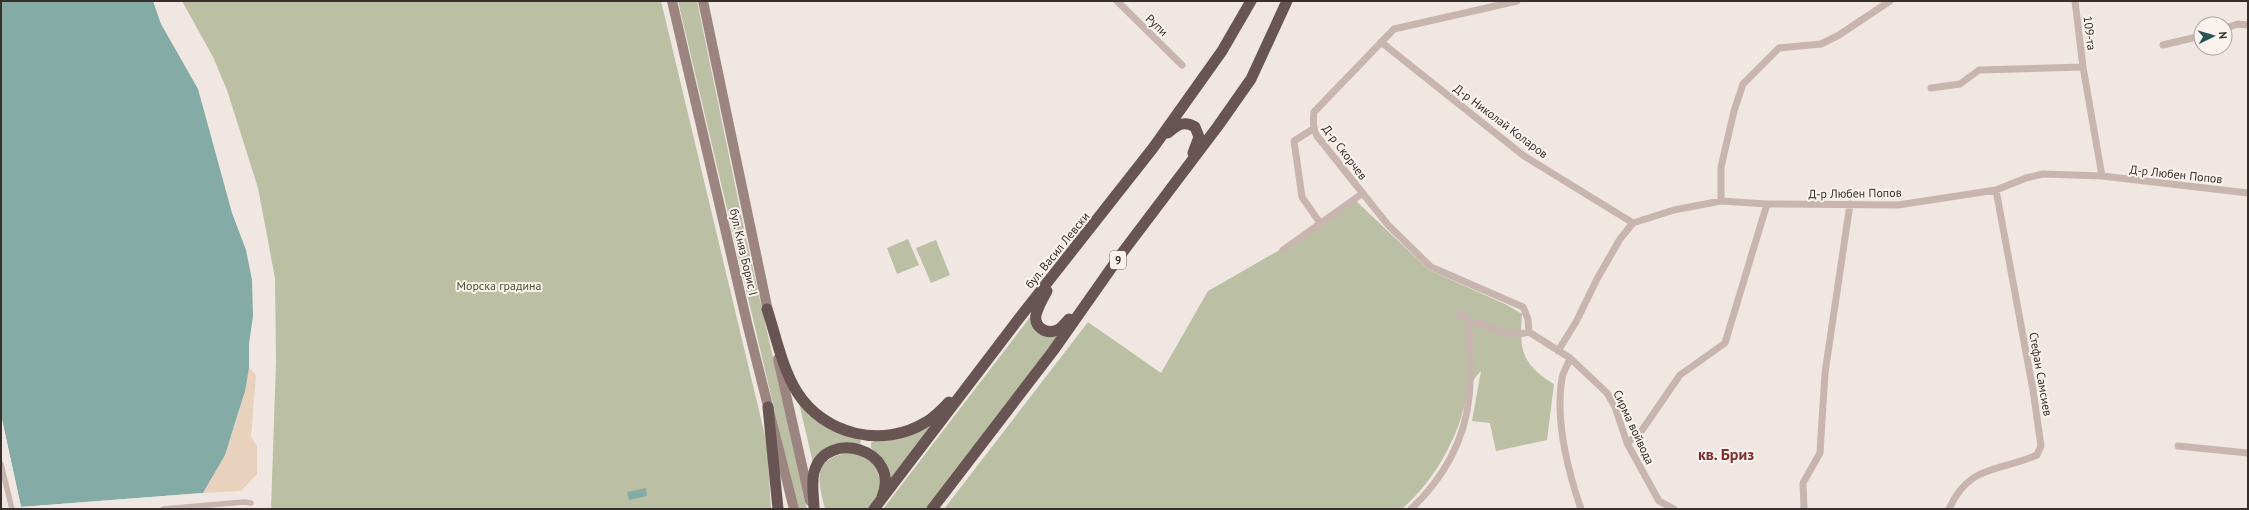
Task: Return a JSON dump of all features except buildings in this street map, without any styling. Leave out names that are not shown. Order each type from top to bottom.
[{"type":"highway","name":"бул. Васил Левски","points":[[878,505],[970,382],[1153,148],[1222,51],[1251,1]]},
{"type":"highway","name":"9","points":[[932,509],[1053,351],[1090,298],[1251,79],[1287,1]]},
{"type":"highway","points":[[1153,148],[1178,125],[1190,124],[1195,127],[1199,137],[1188,165]]},
{"type":"highway","points":[[1056,272],[1036,314],[1037,324],[1040,328],[1049,332],[1058,330],[1090,298]]},
{"type":"highway","points":[[767,309],[788,372],[797,392],[818,415],[834,426],[848,432],[862,435],[881,436],[918,426],[934,417],[970,382]]},
{"type":"highway","points":[[768,407],[778,509]]},
{"type":"highway","points":[[813,509],[814,471],[826,456],[843,448],[864,451],[876,459],[885,479],[885,490],[878,505]]},
{"type":"main road","name":"бул. Княз Борис I","points":[[672,1],[768,407],[794,509]]},
{"type":"main road","name":"бул. Княз Борис I","points":[[703,1],[767,309],[813,509]]},
{"type":"street","name":"Рупи","points":[[1117,1],[1182,65]]},
{"type":"street","name":"Д-р Скорчев","points":[[1516,1],[1394,29],[1314,112],[1313,129],[1388,225],[1431,267],[1523,306],[1528,319],[1529,332]]},
{"type":"street","points":[[1721,201],[1721,167],[1734,112],[1743,84],[1779,48],[1821,44],[1839,35],[1890,1]]},
{"type":"street","name":"109-та","points":[[2075,1],[2083,67],[2102,176]]},
{"type":"street","points":[[2233,26],[2238,24],[2248,25]]},
{"type":"street","points":[[2163,45],[2193,38]]},
{"type":"street","name":"Д-р Николай Коларов","points":[[1381,42],[1524,156],[1633,224]]},
{"type":"street","points":[[1931,88],[1960,84],[1978,70],[2083,67]]},
{"type":"street","points":[[1313,129],[1294,141],[1302,197],[1320,223]]},
{"type":"street","name":"Д-р Любен Попов","points":[[1633,224],[1674,210],[1721,201],[1767,204],[1898,205],[1996,190],[2026,178],[2043,174],[2102,176],[2248,193]]},
{"type":"street","name":"Стефан Самсиев","points":[[1950,509],[1968,481],[1984,471],[2037,455],[2041,446],[2034,397],[1996,190]]},
{"type":"street","points":[[1283,250],[1363,193]]},
{"type":"street","points":[[1627,443],[1640,433],[1680,376],[1725,343],[1767,204]]},
{"type":"street","points":[[1804,509],[1803,483],[1820,453],[1825,373],[1850,204]]},
{"type":"street","points":[[1558,351],[1576,322],[1597,279],[1620,239],[1633,224]]},
{"type":"street","points":[[1459,313],[1469,321],[1503,334],[1518,335],[1529,332]]},
{"type":"street","points":[[1411,509],[1431,488],[1445,469],[1456,446],[1466,418],[1470,376],[1469,321]]},
{"type":"street","name":"Сирма войвода","points":[[1529,332],[1570,358],[1612,399],[1627,443],[1659,501],[1674,509]]},
{"type":"street","points":[[1570,358],[1562,377],[1561,406],[1564,443],[1572,484],[1581,509]]},
{"type":"street","points":[[2178,446],[2248,453]]},
{"type":"street","points":[[1,464],[12,509]]},
{"type":"street","points":[[163,509],[244,502],[251,504]]},
{"type":"green space","name":"Морска градина","points":[[182,1],[661,1],[767,444],[771,509],[271,509],[276,362],[275,278],[258,188],[227,90],[213,57]]},
{"type":"green space","points":[[678,1],[697,1],[745,233],[807,509],[799,509]]},
{"type":"green space","points":[[1354,199],[1429,270],[1507,305],[1522,314],[1521,337],[1525,355],[1535,370],[1554,384],[1547,440],[1496,451],[1490,423],[1472,421],[1481,371],[1469,389],[1459,424],[1443,459],[1420,491],[1402,509],[944,509],[1088,322],[1161,373],[1208,291],[1290,244]]},
{"type":"green space","points":[[908,239],[919,265],[897,274],[887,248]]},
{"type":"green space","points":[[936,240],[950,275],[931,283],[916,248]]},
{"type":"green space","points":[[1031,316],[1032,322],[1039,333],[1052,337],[1058,336],[927,509],[883,509]]},
{"type":"green space","points":[[799,403],[861,439],[860,446],[813,463]]},
{"type":"green space","points":[[933,424],[890,479],[881,458],[871,448],[871,443]]},
{"type":"green space","points":[[852,452],[875,462],[882,488],[871,509],[825,509],[820,487],[820,471],[824,464],[830,459]]},
{"type":"sand","points":[[249,368],[256,375],[251,437],[257,446],[257,474],[241,491],[203,493],[220,463],[238,417]]},
{"type":"water","points":[[1,1],[153,1],[161,24],[198,89],[232,213],[246,250],[252,280],[253,316],[249,344],[249,368],[245,391],[225,455],[203,493],[21,507],[1,415]]},
{"type":"water","points":[[646,488],[647,496],[629,500],[627,492]]},
{"type":"pier","points":[[1,415],[21,507],[203,493],[203,495],[21,509],[1,424]]},
{"type":"district","name":"кв. Бриз","points":[[1726,454]]}]
